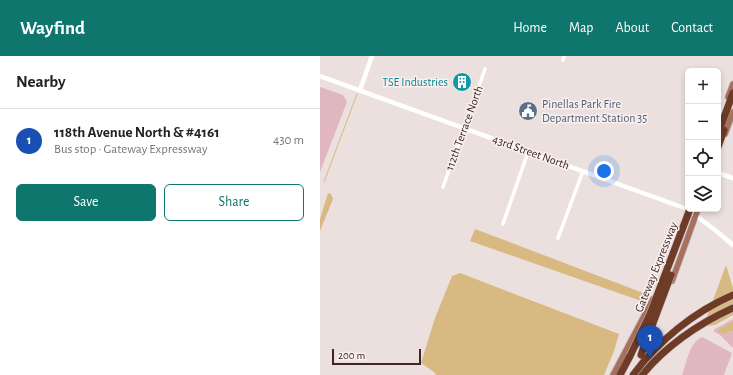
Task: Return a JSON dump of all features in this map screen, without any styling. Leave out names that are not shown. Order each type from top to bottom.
[{"type":"highway","points":[[721,126],[733,93]]},
{"type":"highway","points":[[721,140],[733,106]]},
{"type":"highway","name":"Gateway Expressway","points":[[633,375],[691,212]]},
{"type":"highway","name":"Gateway Expressway","points":[[620,375],[655,300],[691,212]]},
{"type":"highway","name":"Gateway Expressway","points":[[633,375],[653,351],[680,327],[707,308],[733,295]]},
{"type":"highway","points":[[642,375],[656,359],[684,336],[703,323],[733,308]]},
{"type":"main road","points":[[721,118],[733,84]]},
{"type":"main road","points":[[721,145],[733,112]]},
{"type":"main road","points":[[613,375],[656,294],[691,212]]},
{"type":"main road","points":[[638,375],[691,212]]},
{"type":"street","points":[[360,90],[372,56]]},
{"type":"street","name":"112th Terrace North","points":[[443,187],[485,69]]},
{"type":"street","name":"43rd Street North","points":[[320,76],[685,207]]},
{"type":"street","points":[[503,224],[528,152]]},
{"type":"street","points":[[558,238],[583,171]]},
{"type":"street","points":[[721,174],[733,178]]},
{"type":"street","name":"43rd Street North","points":[[694,212],[733,245]]},
{"type":"shaded area","points":[[320,87],[343,95],[347,102],[320,172]]},
{"type":"shaded area","points":[[328,193],[331,194],[333,199],[320,231],[320,219]]},
{"type":"shaded area","points":[[475,229],[646,294],[644,302],[470,241]]},
{"type":"shaded area","points":[[726,265],[733,288],[733,315],[715,325],[707,326],[705,322]]},
{"type":"shaded area","points":[[460,273],[619,334],[604,375],[436,375],[421,363],[435,318],[452,276]]},
{"type":"shaded area","points":[[733,319],[733,321],[719,329],[725,334],[733,331],[732,347],[720,335],[713,331]]},
{"type":"shaded area","points":[[733,321],[733,331],[725,334],[718,332],[719,329]]},
{"type":"shaded area","points":[[702,337],[732,353],[724,375],[682,375],[691,348]]},
{"type":"waterway","points":[[324,182],[357,94]]},
{"type":"place","name":"TSE Industries","points":[[462,82]]},
{"type":"place","name":"Pinellas Park Fire Department Station 35","points":[[528,111]]},
{"type":"place","name":"118th Avenue North & #4161","points":[[650,358]]}]
